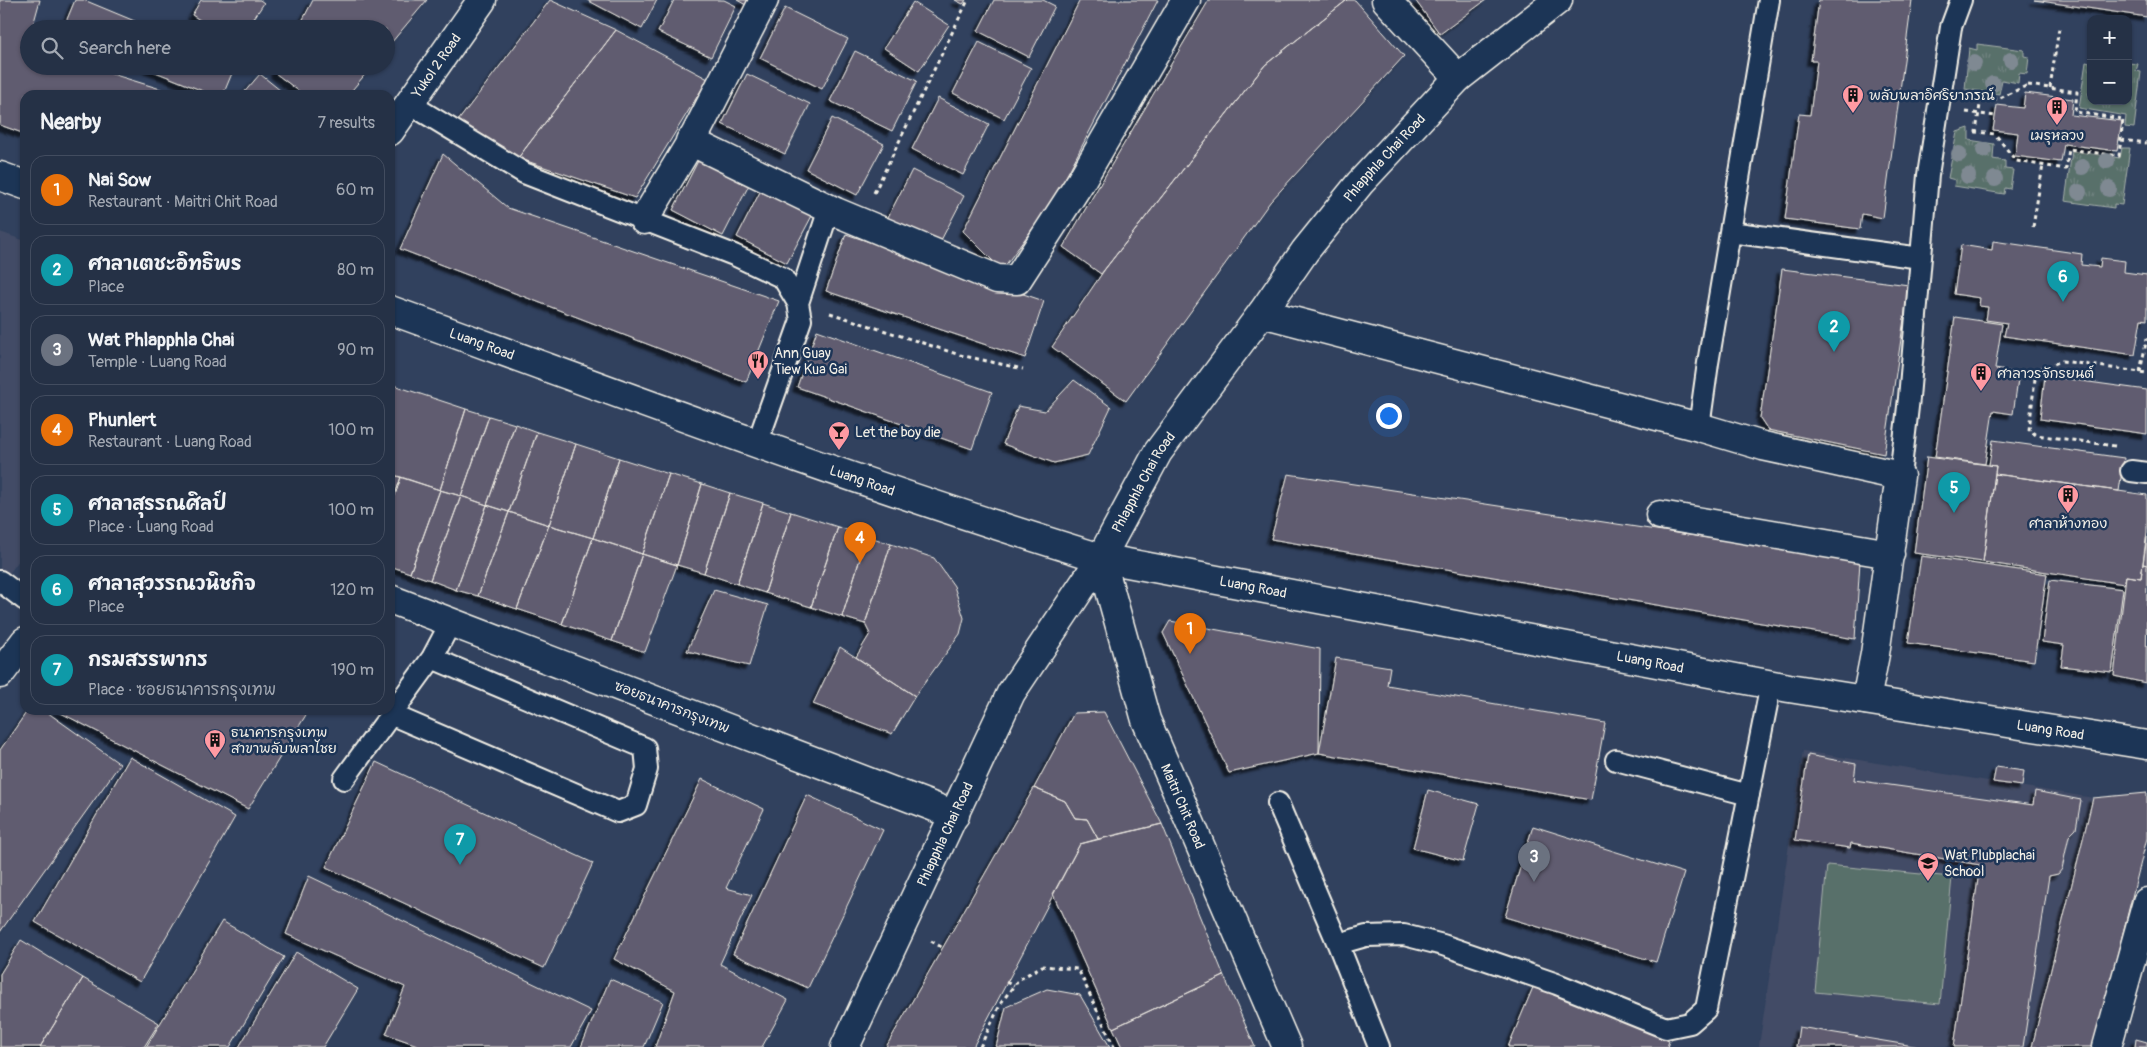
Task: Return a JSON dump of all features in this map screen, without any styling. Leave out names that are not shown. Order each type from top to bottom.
[{"type":"street","name":"Yukol 2 Road","points":[[395,124],[482,0]]},
{"type":"street","points":[[644,220],[690,142],[764,0]]},
{"type":"street","points":[[690,142],[829,209],[997,279],[1017,280],[1081,181],[1186,0]]},
{"type":"street","points":[[1386,0],[1458,78]]},
{"type":"street","name":"Phlapphla Chai Road","points":[[844,1047],[1011,693],[1101,558],[1158,452],[1262,314],[1306,251],[1360,183],[1458,78],[1558,0]]},
{"type":"street","points":[[0,176],[20,183]]},
{"type":"street","name":"Luang Road","points":[[395,312],[757,444],[994,526],[1101,558],[1772,684],[2147,745]]},
{"type":"street","points":[[1262,314],[1699,427],[1763,446],[1900,476],[1890,554],[1866,700]]},
{"type":"street","points":[[1660,515],[1890,554]]},
{"type":"street","name":"Maitri Chit Road","points":[[1101,558],[1146,720],[1287,1047]]},
{"type":"street","name":"ซอยธนาคารกรุงเทพ","points":[[395,602],[955,815]]},
{"type":"street","points":[[0,674],[20,647]]},
{"type":"street","points":[[2108,1047],[2147,902]]},
{"type":"lane","points":[[1699,427],[1769,0]]},
{"type":"lane","points":[[1900,476],[1909,398],[1928,175],[1951,27],[1961,0]]},
{"type":"lane","points":[[410,104],[524,174],[734,255],[783,278],[798,303],[801,320],[757,444]]},
{"type":"lane","points":[[798,303],[829,209]]},
{"type":"lane","points":[[1730,232],[1921,258]]},
{"type":"lane","points":[[0,581],[20,596]]},
{"type":"lane","points":[[395,707],[432,658],[452,622]]},
{"type":"lane","points":[[392,715],[618,812],[636,805],[647,770],[645,748],[432,658]]},
{"type":"lane","points":[[1338,944],[1366,936],[1404,935],[1557,984],[1666,1028],[1690,1023],[1706,1009],[1772,684]]},
{"type":"lane","points":[[344,779],[389,715]]},
{"type":"lane","points":[[1616,760],[1749,794]]},
{"type":"lane","points":[[1278,803],[1338,944],[1379,1047]]},
{"type":"path","points":[[860,222],[968,0]]},
{"type":"path","points":[[2050,88],[2059,28]]},
{"type":"path","points":[[2028,85],[2077,92],[2075,112],[2123,120],[2121,140],[2119,156],[2069,149],[2066,169],[2016,161],[1995,134],[1976,132],[1981,98],[1998,99],[2028,85]]},
{"type":"path","points":[[2121,140],[2147,143]]},
{"type":"path","points":[[2033,227],[2043,165]]},
{"type":"path","points":[[798,303],[960,354],[1024,369]]},
{"type":"path","points":[[2140,372],[2147,338]]},
{"type":"path","points":[[2119,446],[2036,435],[2029,430],[2036,370],[2062,361],[2147,373]]},
{"type":"path","points":[[980,1047],[1001,1003],[1018,980],[1042,966],[1078,969],[1114,1047]]},
{"type":"path","points":[[1006,982],[1014,986]]},
{"type":"shaded area","points":[[0,232],[20,239],[20,559],[0,586]]},
{"type":"shaded area","name":"Wat Plubplachai School","points":[[1803,751],[2093,798],[2032,1047],[1759,1046]]},
{"type":"green space","points":[[1977,44],[2024,50],[2024,56],[2029,57],[2027,74],[2019,73],[2018,83],[2002,80],[1999,94],[1965,89],[1969,48],[1977,50]]},
{"type":"green space","points":[[2086,62],[2087,105],[2132,105],[2132,63],[2138,64],[2136,71],[2141,72],[2134,128],[2125,127],[2126,116],[2079,108]]},
{"type":"green space","points":[[1969,128],[1969,140],[1994,144],[1993,159],[2005,161],[2005,169],[2013,170],[2010,189],[2005,188],[2004,194],[1954,186],[1955,180],[1948,178],[1957,132]]},
{"type":"green space","points":[[2122,148],[2130,148],[2122,205],[2114,204],[2114,208],[2065,201],[2072,151],[2120,158]]},
{"type":"green space","points":[[1827,865],[1952,877],[1940,1004],[1815,992]]},
{"type":"building","points":[[0,0],[40,0],[34,20],[20,20],[20,75],[115,75],[164,90],[20,90],[20,132],[0,125]]},
{"type":"building","points":[[75,0],[84,0],[132,20],[67,20]]},
{"type":"building","points":[[201,0],[260,0],[264,3],[253,20],[200,20],[192,15]]},
{"type":"building","points":[[313,0],[427,0],[395,38],[395,20],[303,20]]},
{"type":"building","points":[[550,0],[616,30],[518,158],[458,121]]},
{"type":"building","points":[[587,0],[657,0],[642,29]]},
{"type":"building","points":[[674,0],[724,0],[736,6],[711,57],[658,32]]},
{"type":"building","points":[[737,0],[748,0],[746,5]]},
{"type":"building","points":[[955,0],[966,0],[963,4]]},
{"type":"building","points":[[994,0],[1043,0],[1055,6],[1029,57],[978,31]]},
{"type":"building","points":[[1080,0],[1158,0],[1055,198],[1002,270],[963,231]]},
{"type":"building","points":[[1209,0],[1347,0],[1265,65],[1101,274],[1063,247]]},
{"type":"building","points":[[1347,0],[1355,0],[1404,56],[1270,202],[1126,401],[1052,347],[1105,269],[1265,65]]},
{"type":"building","points":[[1415,0],[1486,0],[1440,34]]},
{"type":"building","name":"พลับพลาอิศริยาภรณ์","points":[[1819,0],[1912,0],[1883,218],[1862,214],[1860,229],[1785,219],[1799,114],[1810,115],[1817,61],[1811,61]]},
{"type":"building","points":[[2034,0],[2147,0],[2147,17]]},
{"type":"building","points":[[913,2],[949,25],[919,71],[884,48]]},
{"type":"building","points":[[785,8],[848,39],[822,89],[760,58]]},
{"type":"building","points":[[616,30],[708,79],[635,198],[518,158]]},
{"type":"building","points":[[979,42],[1031,68],[1004,119],[953,93]]},
{"type":"building","points":[[855,51],[917,81],[892,131],[830,101]]},
{"type":"building","points":[[747,74],[810,104],[785,154],[722,124]]},
{"type":"building","points":[[163,75],[231,75],[225,90],[200,90]]},
{"type":"building","points":[[261,75],[280,90],[246,90]]},
{"type":"building","points":[[278,75],[365,75],[352,90],[297,90]]},
{"type":"building","name":"เมรุหลวง","points":[[2025,93],[2073,99],[2071,115],[2122,121],[2117,151],[2064,144],[2061,162],[2015,156],[2018,133],[1993,130],[1997,105],[2023,108]]},
{"type":"building","points":[[938,98],[989,124],[963,175],[912,149]]},
{"type":"building","points":[[832,118],[884,144],[857,195],[806,169]]},
{"type":"building","points":[[443,154],[508,208],[779,301],[746,382],[400,249]]},
{"type":"building","points":[[699,159],[749,185],[723,236],[673,210]]},
{"type":"building","points":[[912,170],[964,196],[938,246],[886,221]]},
{"type":"building","points":[[763,186],[814,212],[787,263],[737,237]]},
{"type":"building","points":[[846,234],[1044,301],[1025,358],[826,291]]},
{"type":"building","points":[[1993,241],[2082,254],[2081,265],[2100,267],[2101,258],[2125,261],[2124,272],[2147,275],[2147,320],[2141,319],[2135,355],[2004,336],[2007,323],[1986,320],[1988,307],[1979,306],[1980,298],[1954,294],[1961,245],[1992,250]]},
{"type":"building","points":[[1782,269],[1909,285],[1884,454],[1768,430],[1760,418]]},
{"type":"building","name":"ศาลาวรจักรยนต์","points":[[1955,317],[2002,324],[1995,369],[2019,373],[2013,414],[1993,411],[1985,464],[1935,457]]},
{"type":"building","points":[[817,330],[992,392],[972,449],[797,387]]},
{"type":"building","points":[[2045,376],[2147,390],[2147,434],[2040,419]]},
{"type":"building","points":[[1074,380],[1111,407],[1088,455],[1054,463],[1003,444],[1018,406],[1045,411]]},
{"type":"building","points":[[395,386],[466,409],[440,490],[395,476]]},
{"type":"building","points":[[466,409],[489,416],[461,496],[440,490]]},
{"type":"building","points":[[489,416],[515,424],[487,505],[461,496]]},
{"type":"building","points":[[515,424],[537,432],[509,512],[487,505]]},
{"type":"building","points":[[537,432],[576,444],[549,525],[509,512]]},
{"type":"building","points":[[1993,440],[2124,458],[2119,491],[1995,474],[1996,466],[1989,465]]},
{"type":"building","points":[[576,444],[619,458],[593,538],[549,525]]},
{"type":"building","points":[[1927,457],[1996,466],[1983,562],[1914,553]]},
{"type":"building","points":[[619,458],[669,474],[642,554],[593,538]]},
{"type":"building","points":[[669,474],[702,484],[677,565],[642,554]]},
{"type":"building","points":[[1288,474],[1860,561],[1855,639],[1271,539]]},
{"type":"building","name":"ศาลาห้างทอง","points":[[1995,474],[2147,495],[2147,532],[2141,578],[2126,576],[2124,584],[1983,562]]},
{"type":"building","points":[[395,475],[401,477],[395,495]]},
{"type":"building","points":[[401,477],[440,490],[410,573],[395,568],[395,495]]},
{"type":"building","points":[[702,484],[730,493],[704,573],[677,565]]},
{"type":"building","points":[[440,490],[461,496],[430,580],[410,573]]},
{"type":"building","points":[[730,493],[763,503],[737,584],[704,573]]},
{"type":"building","points":[[461,496],[487,505],[456,590],[430,580]]},
{"type":"building","points":[[763,503],[791,512],[765,593],[737,584]]},
{"type":"building","points":[[487,505],[509,512],[478,596],[456,590]]},
{"type":"building","points":[[509,512],[549,525],[517,609],[478,596]]},
{"type":"building","points":[[791,512],[838,527],[811,607],[765,593]]},
{"type":"building","points":[[549,525],[593,538],[562,624],[517,609]]},
{"type":"building","points":[[838,527],[867,536],[842,617],[811,607]]},
{"type":"building","points":[[867,536],[891,544],[865,624],[842,617]]},
{"type":"building","points":[[2147,537],[2147,565],[2143,564]]},
{"type":"building","points":[[593,538],[642,554],[612,641],[562,624]]},
{"type":"building","points":[[891,544],[934,558],[954,586],[964,618],[960,634],[915,696],[856,657],[870,634],[865,624]]},
{"type":"building","points":[[642,554],[677,565],[645,652],[612,641]]},
{"type":"building","points":[[1921,556],[2047,574],[2034,661],[1908,643]]},
{"type":"building","points":[[2143,564],[2147,565],[2146,683],[2114,676],[2126,576],[2141,578]]},
{"type":"building","points":[[2050,580],[2123,589],[2112,672],[2061,666],[2064,645],[2042,642]]},
{"type":"building","points":[[714,590],[768,605],[749,666],[687,651]]},
{"type":"building","points":[[1170,621],[1320,649],[1319,753],[1229,773],[1163,633]]},
{"type":"building","points":[[840,647],[915,696],[892,734],[813,704]]},
{"type":"building","points":[[1336,658],[1390,667],[1387,685],[1605,723],[1591,800],[1319,753]]},
{"type":"building","points":[[1104,712],[1162,824],[1098,839],[1087,819],[1075,818],[1065,801],[1034,788],[1074,713]]},
{"type":"building","points":[[24,715],[51,715],[120,764],[0,932],[0,750]]},
{"type":"building","name":"ธนาคารกรุงเทพ สาขาพลับพลาไชย","points":[[65,715],[306,715],[248,809]]},
{"type":"building","points":[[1808,755],[1856,764],[1854,780],[2033,805],[2035,791],[2081,800],[2076,829],[2069,836],[2062,869],[2058,874],[2049,876],[2023,1047],[1954,1047],[1980,865],[1851,843],[1850,848],[1795,840]]},
{"type":"building","points":[[130,757],[235,817],[140,982],[35,922]]},
{"type":"building","points":[[376,762],[593,863],[544,968],[326,867]]},
{"type":"building","points":[[1996,767],[2024,771],[2022,786],[1993,782]]},
{"type":"building","points":[[702,779],[764,809],[726,888],[752,895],[720,964],[788,1000],[762,1047],[655,1047],[675,991],[614,959]]},
{"type":"building","points":[[1034,788],[1065,801],[1075,818],[1087,819],[1098,839],[1080,844],[973,1047],[886,1047]]},
{"type":"building","points":[[1428,790],[1479,804],[1463,861],[1413,848]]},
{"type":"building","points":[[2147,793],[2147,838],[2094,1047],[2032,1047],[2093,798]]},
{"type":"building","points":[[807,795],[883,830],[808,988],[733,954]]},
{"type":"building","points":[[1162,824],[1224,976],[1113,1028],[1053,894],[1080,844]]},
{"type":"building","points":[[1533,826],[1684,873],[1656,962],[1505,917]]},
{"type":"building","points":[[309,876],[591,1011],[571,1047],[423,1047],[386,1034],[405,987],[286,934]]},
{"type":"building","points":[[222,921],[284,957],[230,1047],[146,1047]]},
{"type":"building","points":[[21,940],[83,978],[40,1047],[0,1047],[0,974]]},
{"type":"building","points":[[296,952],[358,989],[323,1047],[239,1047]]},
{"type":"building","points":[[1224,976],[1255,1047],[1122,1047],[1113,1028]]},
{"type":"building","points":[[83,978],[159,1023],[144,1047],[40,1047]]},
{"type":"building","points":[[610,979],[663,1002],[644,1047],[581,1047]]},
{"type":"building","points":[[1534,985],[1669,1041],[1667,1047],[1508,1047]]},
{"type":"building","points":[[1047,989],[1080,995],[1110,1047],[996,1047],[1006,1007]]},
{"type":"building","points":[[1799,1027],[1920,1047],[1796,1047]]},
{"type":"building","points":[[2136,1039],[2147,1042],[2147,1047],[2135,1047]]},
{"type":"place","name":"พลับพลาอิศริยาภรณ์","points":[[1853,114]]},
{"type":"place","name":"เมรุหลวง","points":[[2057,126]]},
{"type":"place","name":"ศาลาสุวรรณวนิชกิจ","points":[[2063,302]]},
{"type":"place","name":"ศาลาเตชะอิทธิพร","points":[[1834,352]]},
{"type":"place","name":"Ann Guay Tiew Kua Gai","points":[[758,380]]},
{"type":"place","name":"ศาลาวรจักรยนต์","points":[[1981,392]]},
{"type":"place","name":"Let the boy die","points":[[839,451]]},
{"type":"place","name":"ศาลาสุรรณศิลป์","points":[[1954,513]]},
{"type":"place","name":"ศาลาห้างทอง","points":[[2068,514]]},
{"type":"place","name":"Phunlert","points":[[860,563]]},
{"type":"place","name":"Nai Sow","points":[[1190,654]]},
{"type":"place","name":"ธนาคารกรุงเทพ สาขาพลับพลาไชย","points":[[215,759]]},
{"type":"place","name":"กรมสรรพากร","points":[[460,865]]},
{"type":"place","name":"Wat Phlapphla Chai","points":[[1534,882]]},
{"type":"place","name":"Wat Plubplachai School","points":[[1928,882]]}]
